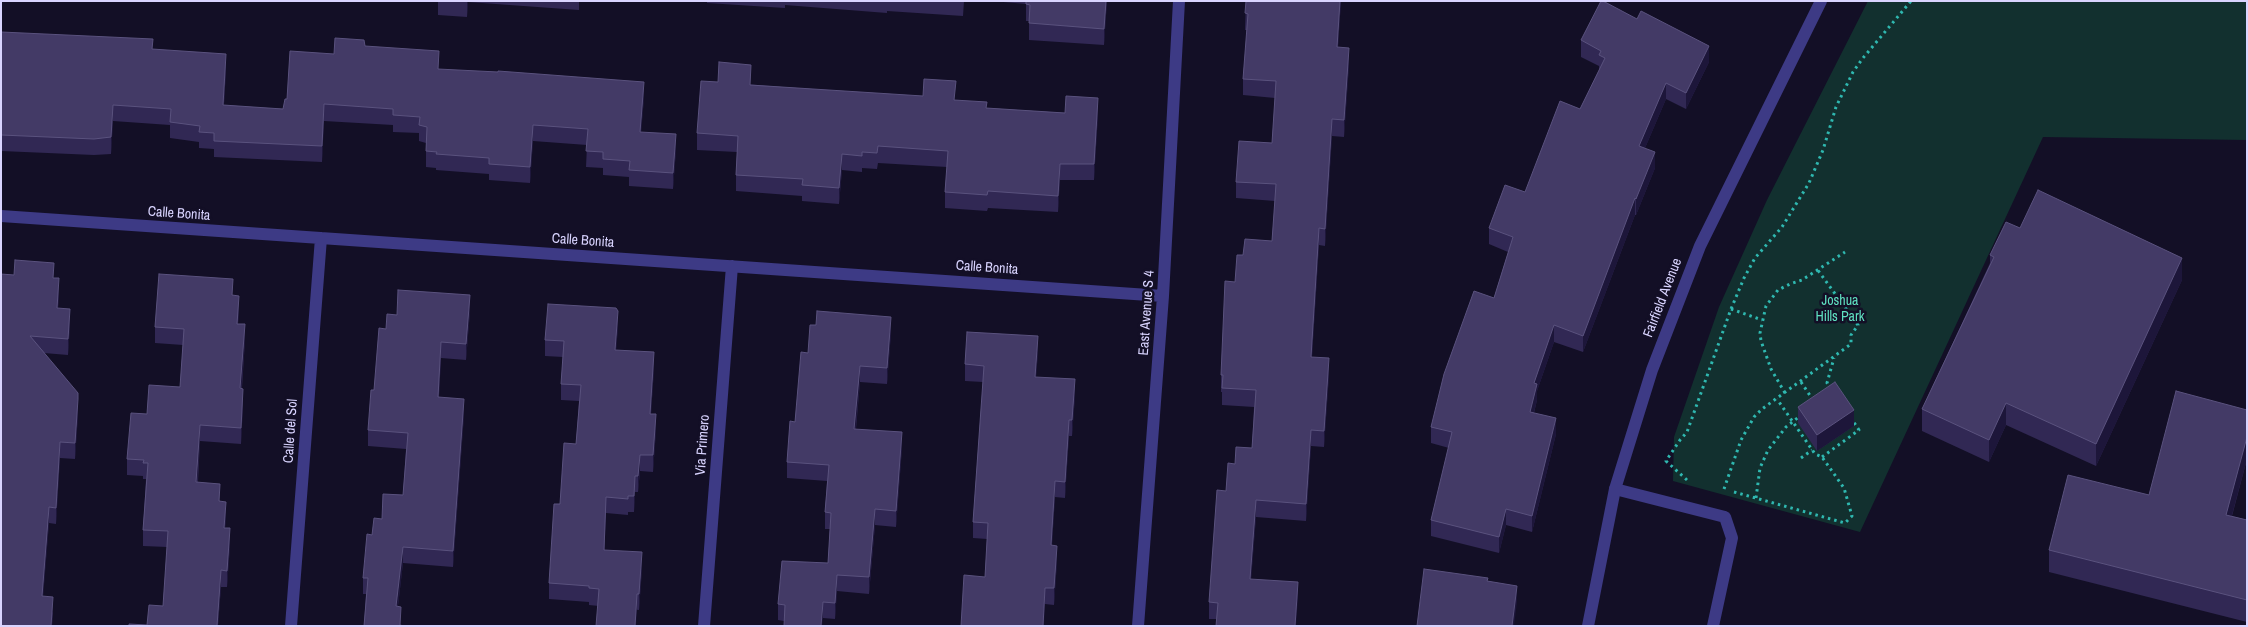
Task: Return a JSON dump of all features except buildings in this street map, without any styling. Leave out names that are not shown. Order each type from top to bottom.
[{"type":"street","name":"East Avenue S 4","points":[[1138,626],[1163,296],[1179,1]]},
{"type":"street","name":"Fairfield Avenue","points":[[1588,626],[1615,489],[1652,370],[1700,246],[1821,1]]},
{"type":"street","name":"Calle Bonita","points":[[1,216],[1163,296]]},
{"type":"street","name":"Calle del Sol","points":[[291,626],[320,238]]},
{"type":"street","name":"Via Primero","points":[[704,626],[732,266]]},
{"type":"street","points":[[1615,489],[1725,517],[1732,538],[1713,626]]},
{"type":"path","points":[[1692,481],[1684,479],[1666,461],[1687,432],[1731,309],[1755,258],[1782,227],[1809,183],[1823,150],[1836,107],[1853,72],[1862,58],[1911,1]]},
{"type":"path","points":[[1785,393],[1771,369],[1764,352],[1760,333],[1762,320],[1770,299],[1778,290],[1802,280],[1846,252]]},
{"type":"path","points":[[1724,489],[1740,440],[1746,428],[1762,409],[1851,344],[1851,335],[1858,325],[1817,269]]},
{"type":"path","points":[[1731,309],[1762,320]]},
{"type":"path","points":[[1833,392],[1827,383],[1835,356]]},
{"type":"path","points":[[1801,382],[1816,404]]},
{"type":"path","points":[[1716,487],[1845,522],[1852,516],[1844,488],[1822,456],[1815,454],[1777,399]]},
{"type":"path","points":[[1756,498],[1764,459],[1773,442],[1792,421],[1808,410]]},
{"type":"path","points":[[1822,456],[1859,430],[1849,415]]},
{"type":"path","points":[[1801,458],[1812,450]]},
{"type":"green space","name":"Joshua Hills Park","points":[[1868,1],[2247,1],[2247,140],[2043,137],[1860,532],[1673,481],[1674,437],[1719,307],[1767,200]]}]
